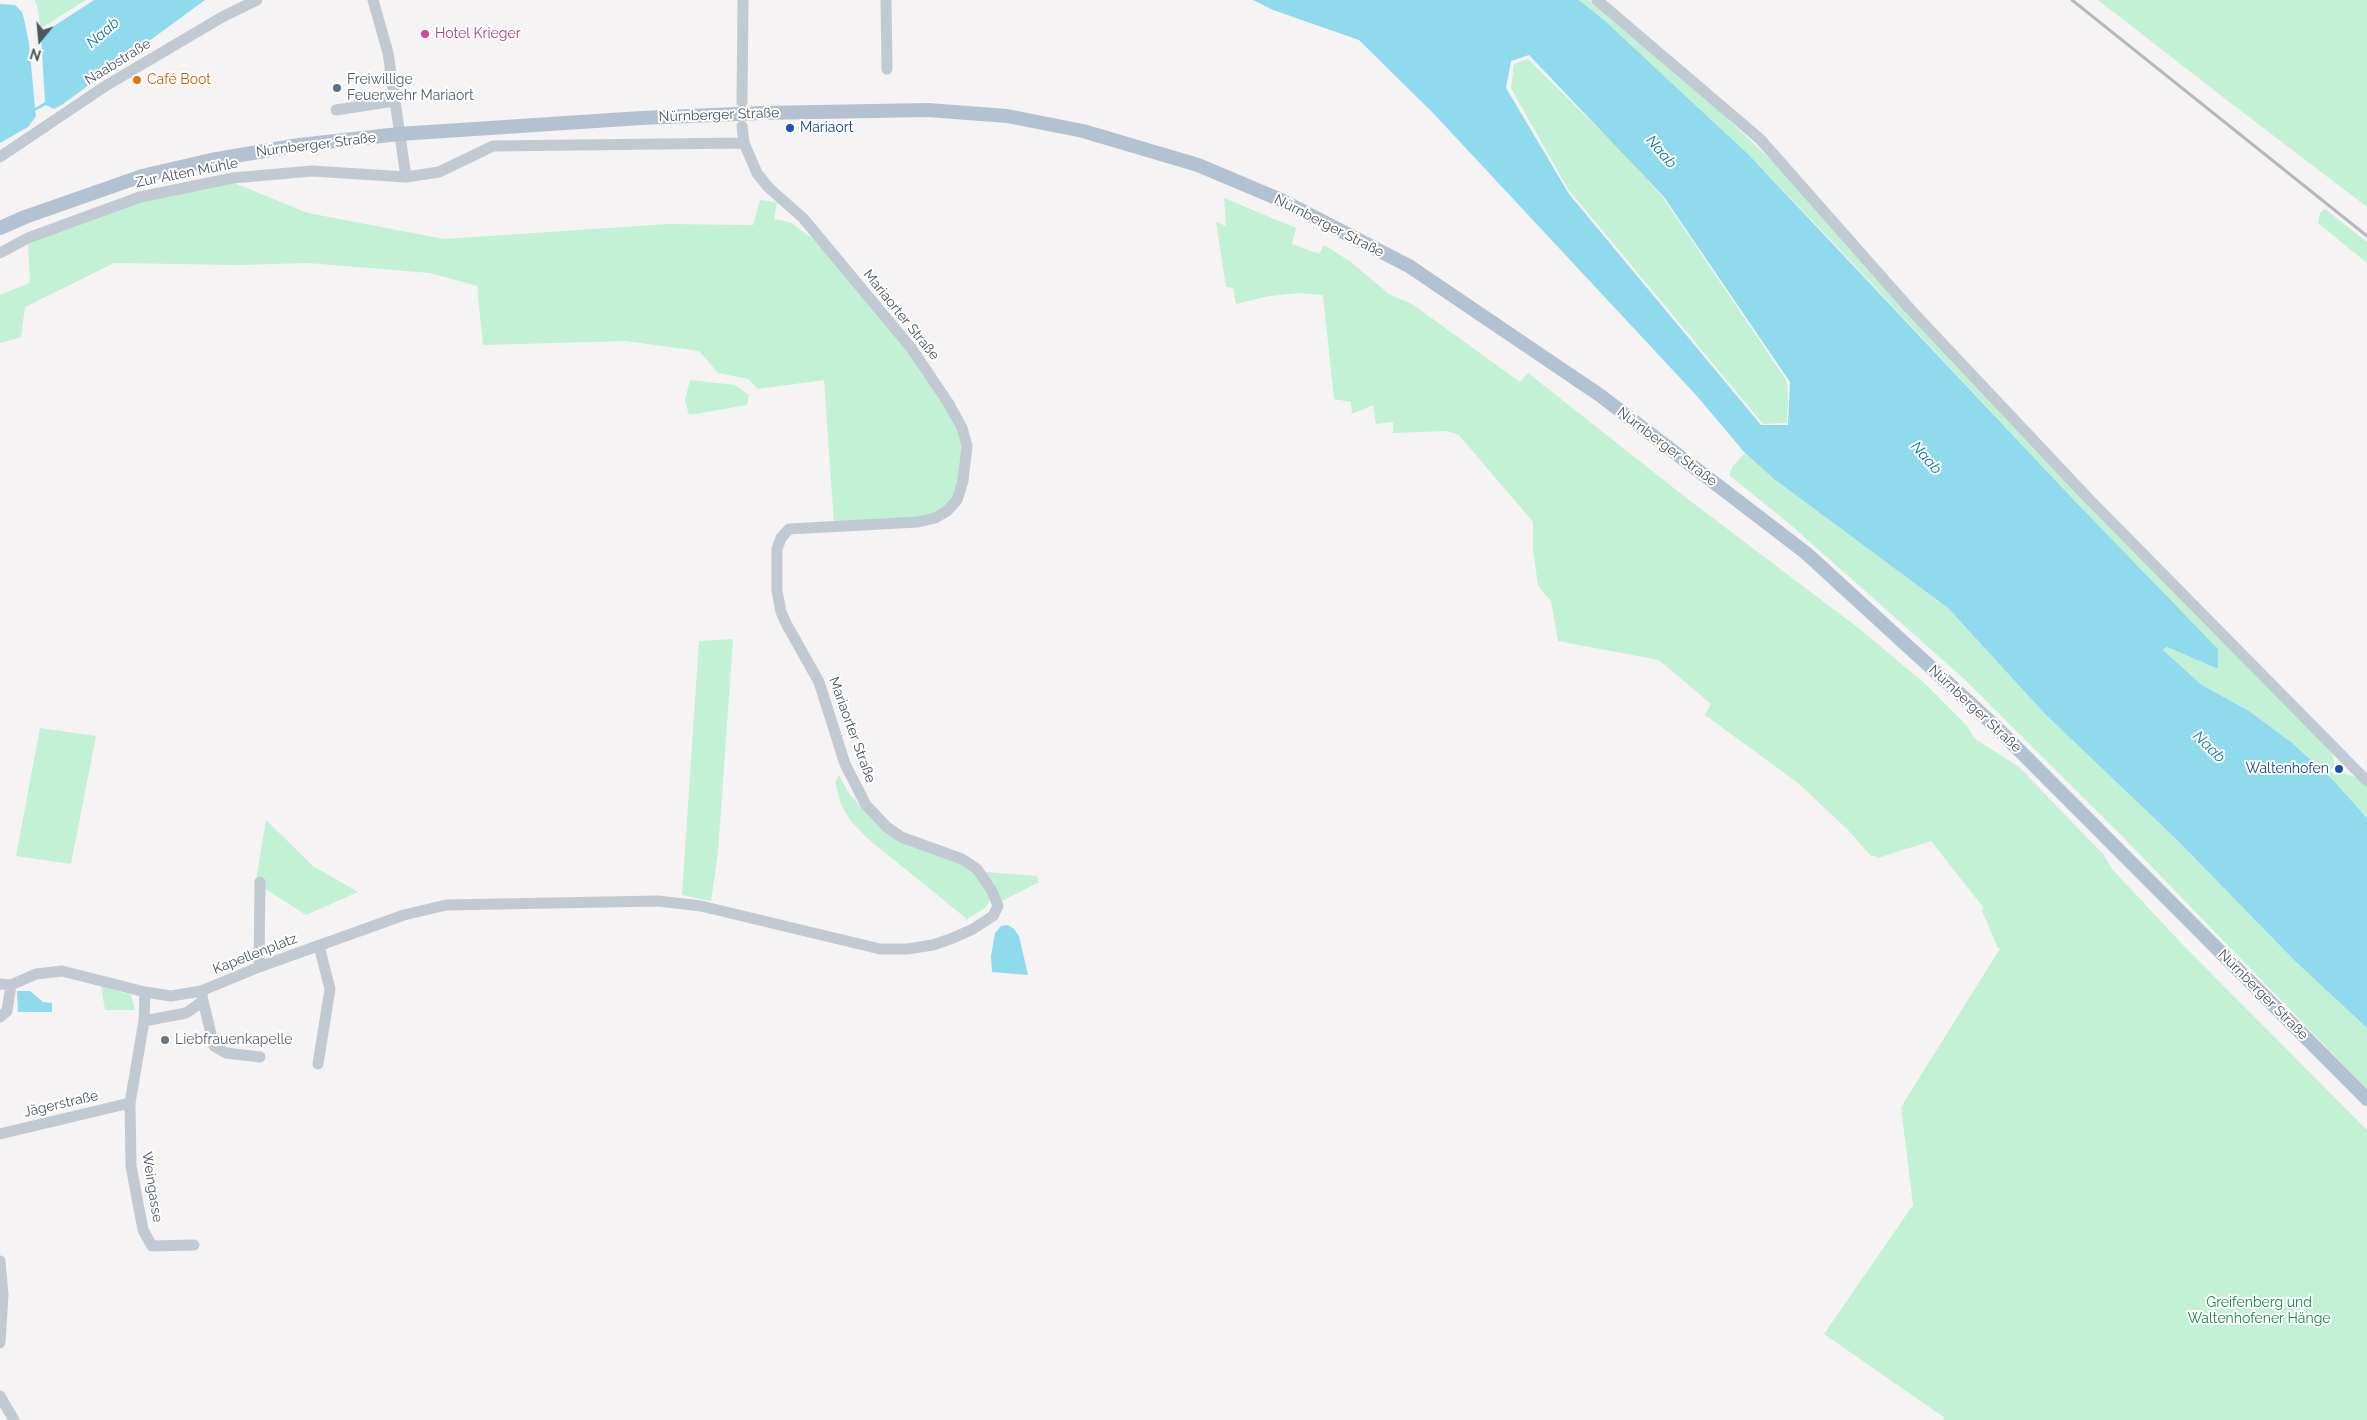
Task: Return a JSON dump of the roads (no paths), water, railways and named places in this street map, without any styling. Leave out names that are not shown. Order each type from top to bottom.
[{"type":"main road","name":"Nürnberger Straße","points":[[0,228],[76,198],[142,176],[202,162],[299,145],[399,134],[671,117],[761,113],[928,110],[1007,116],[1083,131],[1198,166],[1281,200],[1409,266],[1601,396],[1806,553],[1996,727],[2367,1099]]},
{"type":"street","name":"Naabstraße","points":[[0,157],[107,85],[224,16],[257,0]]},
{"type":"street","points":[[373,0],[388,53],[406,177]]},
{"type":"street","points":[[742,102],[743,0]]},
{"type":"street","points":[[886,0],[887,69]]},
{"type":"street","points":[[1597,0],[1760,139],[1910,309],[2088,498],[2367,781]]},
{"type":"street","points":[[336,110],[394,102]]},
{"type":"street","points":[[742,126],[744,143]]},
{"type":"street","name":"Zur Alten Mühle","points":[[0,253],[28,238],[140,197],[233,178],[312,171],[406,177],[439,172],[493,146],[744,143]]},
{"type":"street","name":"Mariaorter Straße","points":[[319,946],[404,915],[446,905],[658,901],[701,906],[880,948],[907,949],[933,945],[953,938],[973,929],[993,916],[998,906],[992,891],[977,869],[962,860],[901,837],[887,828],[866,806],[845,764],[819,682],[781,612],[777,591],[777,549],[781,538],[789,529],[918,522],[947,511],[957,500],[963,481],[967,446],[962,428],[949,404],[912,348],[804,218],[768,187],[757,173],[744,143]]},
{"type":"street","points":[[259,967],[260,882]]},
{"type":"street","points":[[318,1064],[330,989],[319,946]]},
{"type":"street","name":"Kapellenplatz","points":[[144,1021],[186,1013],[202,996],[259,967],[319,946]]},
{"type":"street","name":"Kapellenplatz","points":[[5,985],[36,974],[62,971],[145,992],[171,996],[202,996]]},
{"type":"street","points":[[0,1017],[7,1011],[5,985]]},
{"type":"street","points":[[144,1021],[145,992]]},
{"type":"street","points":[[202,996],[214,1046],[226,1053],[260,1057]]},
{"type":"street","name":"Weingasse","points":[[144,1021],[130,1103],[131,1166],[143,1230],[152,1246],[194,1245]]},
{"type":"street","name":"Jägerstraße","points":[[0,1134],[130,1103]]},
{"type":"street","points":[[0,1261],[0,1343]]},
{"type":"street","points":[[0,1396],[14,1420]]},
{"type":"water","name":"Naab","points":[[94,0],[205,0],[63,104],[54,109],[46,105],[35,111],[36,116],[28,127],[0,143],[0,4],[15,5],[22,12],[29,43],[35,108],[45,102],[41,37],[48,30]]},
{"type":"water","name":"Naab","points":[[1253,0],[1579,0],[1604,20],[1749,155],[2072,498],[2218,649],[2218,669],[2167,647],[2163,650],[2202,685],[2249,711],[2291,742],[2334,781],[2367,818],[2367,1028],[2295,961],[2177,840],[2045,714],[1948,608],[1774,479],[1745,453],[1696,395],[1434,114],[1359,40],[1273,10]],"holes":[[[1529,55],[1664,197],[1790,382],[1788,425],[1761,425],[1569,194],[1506,88],[1511,61]]]},
{"type":"water","points":[[1008,925],[1019,936],[1028,975],[992,972],[991,956],[995,933],[1001,926]]},
{"type":"water","points":[[17,991],[30,991],[43,1002],[52,1003],[52,1012],[18,1012]]},
{"type":"railway","points":[[2072,0],[2367,236]]},
{"type":"place","name":"Hotel Krieger","points":[[425,34]]},
{"type":"place","name":"Café Boot","points":[[137,80]]},
{"type":"place","name":"Freiwillige Feuerwehr Mariaort","points":[[337,88]]},
{"type":"place","name":"Mariaort","points":[[790,128]]},
{"type":"place","name":"Waltenhofen","points":[[2339,769]]},
{"type":"place","name":"Liebfrauenkapelle","points":[[165,1040]]},
{"type":"park label","name":"Greifenberg und Waltenhofener Hänge","points":[[2259,1312]]}]
